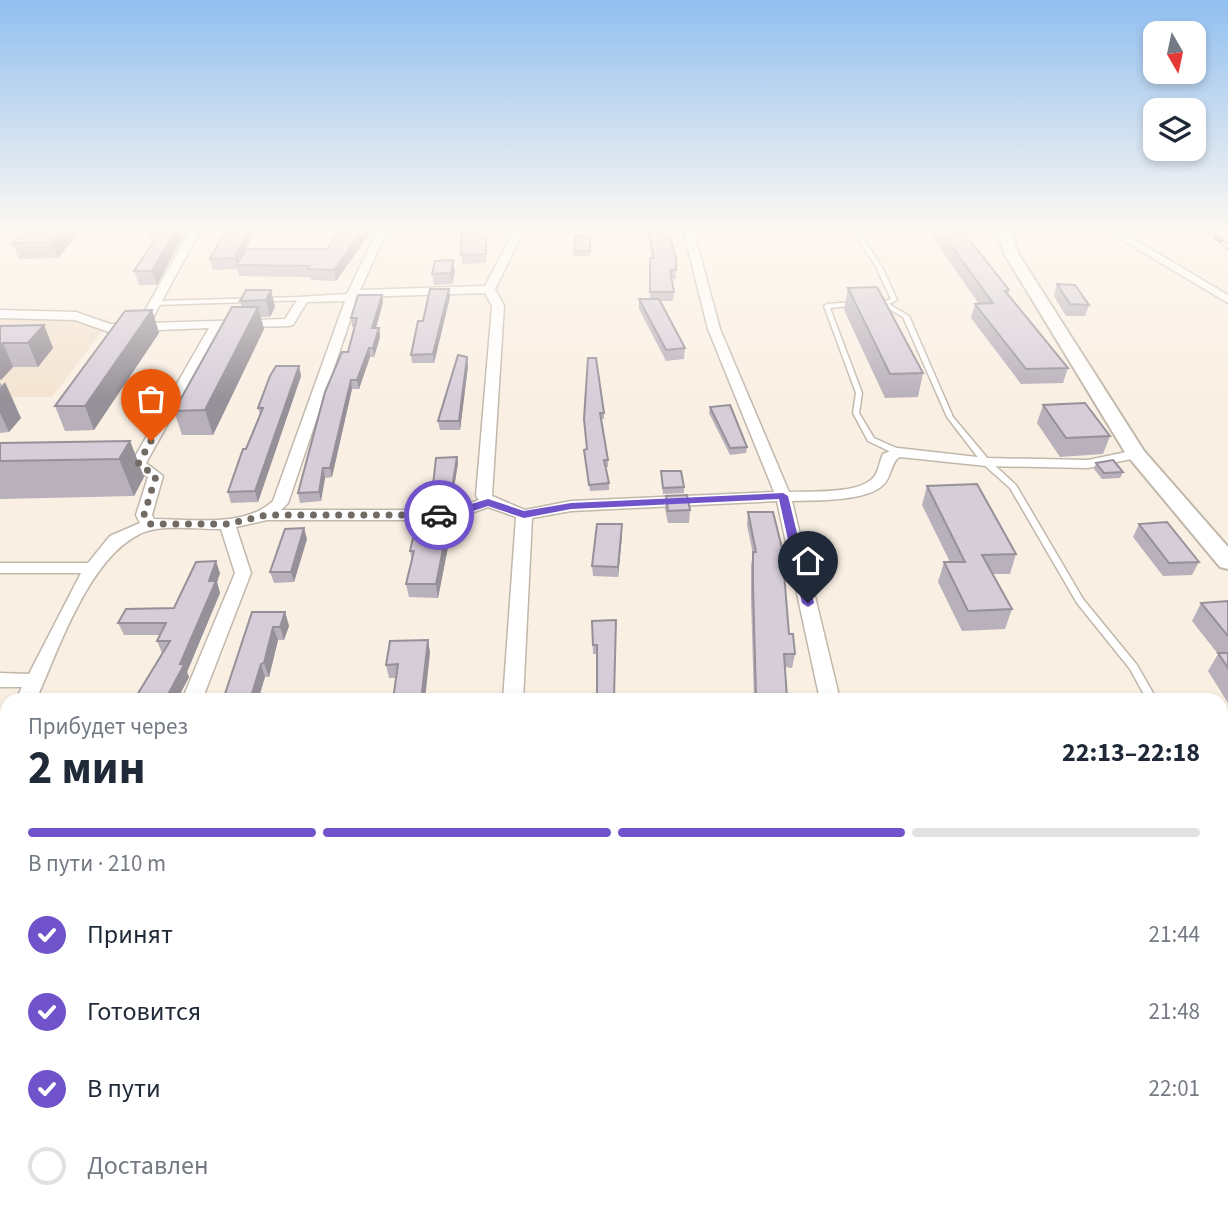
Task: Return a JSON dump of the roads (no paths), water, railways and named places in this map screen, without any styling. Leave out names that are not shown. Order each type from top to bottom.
[{"type":"street","points":[[141,328],[165,286]]},
{"type":"street","points":[[267,515],[280,503],[357,286]]},
{"type":"street","points":[[703,286],[715,329],[783,496],[828,693]]},
{"type":"street","points":[[1031,286],[1136,454],[1228,562]]},
{"type":"street","points":[[1204,286],[1228,300]]},
{"type":"street","points":[[0,314],[76,316],[109,328],[289,322],[303,299],[489,289]]},
{"type":"street","points":[[489,289],[498,306],[484,496],[488,502],[524,515],[571,506],[871,489],[885,475],[888,457],[898,452],[986,462],[1088,464],[1136,454]]},
{"type":"street","points":[[138,464],[217,325]]},
{"type":"street","points":[[97,464],[138,464],[156,476],[144,515],[149,524]]},
{"type":"street","points":[[29,693],[92,568],[116,540],[141,532],[149,524],[227,524],[267,515],[452,515],[488,502]]},
{"type":"street","points":[[513,693],[524,515]]},
{"type":"street","points":[[195,693],[243,573],[227,524]]},
{"type":"street","points":[[0,568],[92,568]]},
{"type":"street","points":[[0,680],[35,681]]},
{"type":"lane","points":[[887,286],[894,300],[885,304],[827,306],[859,393],[856,413],[871,439],[898,452]]},
{"type":"lane","points":[[156,303],[303,299]]},
{"type":"lane","points":[[885,304],[906,316],[950,417],[986,462],[1013,487],[1080,601],[1134,667],[1148,693]]}]
